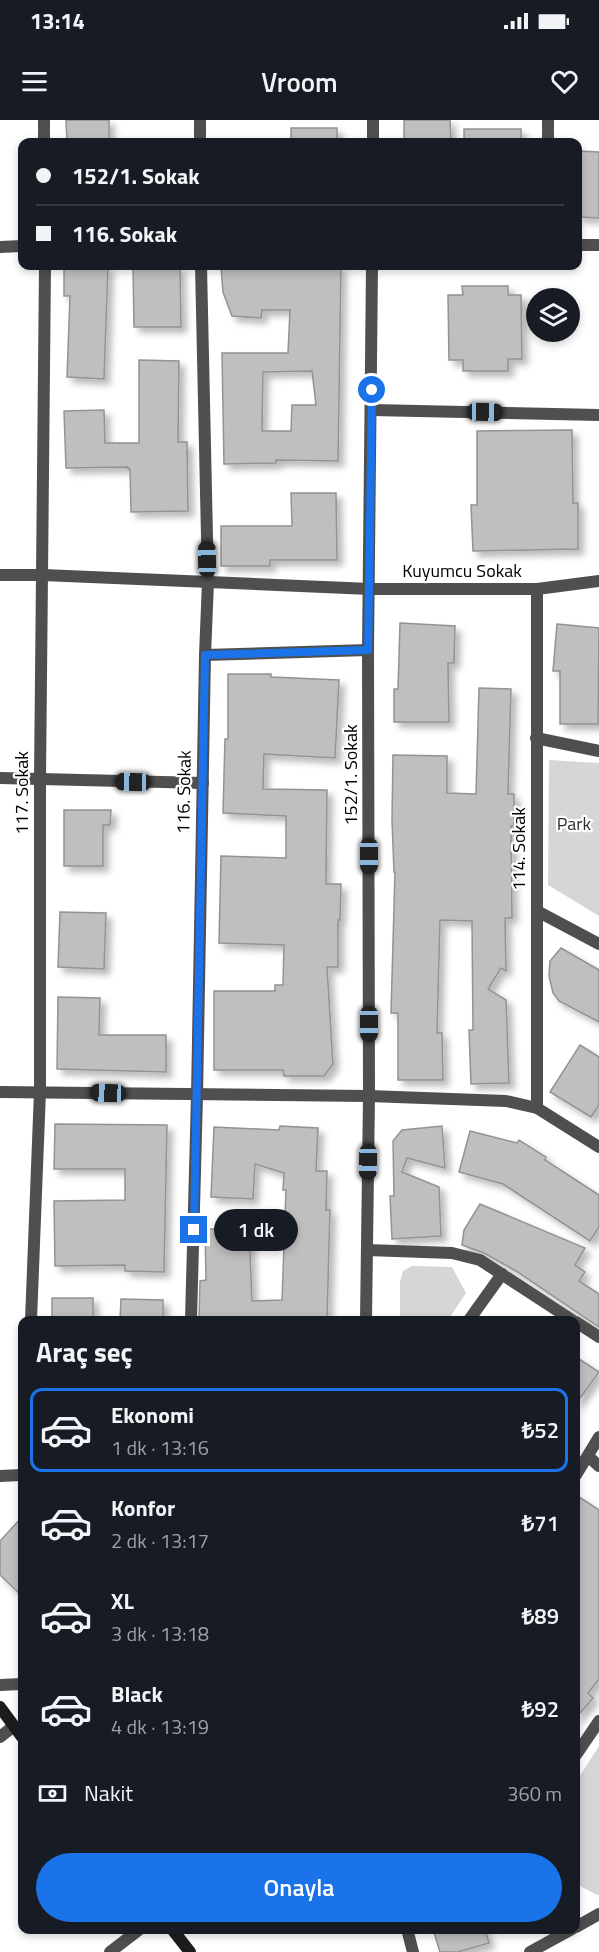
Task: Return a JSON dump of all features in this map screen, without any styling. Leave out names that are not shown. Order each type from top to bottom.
[{"type":"street","points":[[44,120],[44,138]]},
{"type":"street","points":[[200,120],[200,138]]},
{"type":"street","points":[[373,120],[373,138]]},
{"type":"street","points":[[548,120],[548,138]]},
{"type":"street","points":[[582,245],[599,245]]},
{"type":"street","points":[[0,247],[18,246]]},
{"type":"street","name":"117. Sokak","points":[[31,1316],[40,1091],[40,780],[45,270]]},
{"type":"street","name":"116. Sokak","points":[[191,1316],[208,582],[201,270]]},
{"type":"street","name":"152/1. Sokak","points":[[366,1316],[369,1096],[368,650],[372,270]]},
{"type":"street","points":[[372,410],[599,415]]},
{"type":"street","name":"Kuyumcu Sokak","points":[[0,575],[370,589],[537,589],[599,581]]},
{"type":"street","name":"114. Sokak","points":[[537,589],[537,1108]]},
{"type":"street","points":[[205,655],[368,650]]},
{"type":"street","points":[[536,738],[599,751]]},
{"type":"street","points":[[0,778],[203,783]]},
{"type":"street","points":[[537,911],[599,945]]},
{"type":"street","points":[[0,1092],[40,1091],[197,1096],[369,1096],[506,1101],[537,1108],[599,1147]]},
{"type":"street","points":[[366,1250],[452,1253],[480,1260],[566,1316]]},
{"type":"street","points":[[472,1316],[502,1274]]},
{"type":"street","points":[[580,1325],[599,1337]]},
{"type":"street","points":[[580,1469],[599,1437]]},
{"type":"street","points":[[588,1456],[599,1466]]},
{"type":"street","points":[[0,1476],[18,1475]]},
{"type":"street","points":[[0,1685],[18,1684]]},
{"type":"street","points":[[0,1707],[18,1732]]},
{"type":"street","points":[[580,1749],[599,1721]]},
{"type":"street","points":[[0,1737],[14,1726]]},
{"type":"street","points":[[580,1925],[599,1914]]},
{"type":"street","points":[[110,1952],[133,1934]]},
{"type":"street","points":[[176,1934],[190,1952]]},
{"type":"street","points":[[408,1934],[413,1952]]},
{"type":"street","points":[[530,1952],[563,1934]]},
{"type":"green space","name":"Park","points":[[549,760],[599,763],[599,916],[548,885]]},
{"type":"green space","points":[[412,1266],[452,1267],[466,1293],[451,1316],[400,1316],[400,1282],[403,1271]]},
{"type":"green space","points":[[599,1746],[599,1894],[597,1895],[580,1886],[580,1776]]},
{"type":"building","points":[[66,120],[109,120],[109,138],[67,138]]},
{"type":"building","points":[[404,120],[450,120],[451,138],[404,138]]},
{"type":"building","points":[[291,128],[337,128],[337,138],[291,138]]},
{"type":"building","points":[[464,129],[521,129],[521,138],[464,138]]},
{"type":"building","points":[[582,151],[599,152],[599,218],[582,217]]},
{"type":"building","points":[[64,270],[108,270],[104,379],[67,377],[70,296],[64,296]]},
{"type":"building","points":[[133,270],[180,270],[181,327],[134,327]]},
{"type":"building","points":[[221,270],[341,270],[338,461],[276,460],[276,463],[224,464],[222,353],[288,353],[290,310],[262,310],[261,318],[232,316],[223,292]],"holes":[[[312,371],[316,405],[292,405],[291,431],[262,431],[263,372]]]},
{"type":"building","points":[[462,286],[508,286],[508,295],[521,295],[522,359],[508,359],[508,371],[463,371],[463,360],[449,360],[448,295],[463,295]]},
{"type":"building","points":[[139,360],[179,361],[178,442],[187,442],[188,511],[131,512],[130,469],[128,467],[66,468],[64,411],[104,410],[105,443],[139,443]]},
{"type":"building","points":[[572,430],[573,503],[578,503],[578,549],[473,551],[471,505],[477,505],[477,431]]},
{"type":"building","points":[[291,493],[336,493],[337,560],[270,560],[270,566],[221,566],[221,526],[292,526]]},
{"type":"building","points":[[400,623],[455,626],[454,663],[448,663],[449,722],[394,722],[394,689],[398,689]]},
{"type":"building","points":[[557,624],[599,628],[598,724],[560,724],[560,671],[553,671]]},
{"type":"building","points":[[228,674],[271,674],[271,677],[339,680],[335,758],[264,754],[263,789],[327,790],[326,884],[341,884],[338,967],[327,967],[333,1064],[324,1076],[284,1076],[283,1070],[214,1070],[214,991],[275,991],[275,985],[283,985],[284,945],[219,943],[221,856],[286,858],[286,816],[223,813],[225,739],[228,739]]},
{"type":"building","points":[[479,688],[511,689],[508,794],[514,794],[514,826],[511,826],[512,918],[505,918],[506,971],[501,968],[488,989],[506,1000],[509,1083],[471,1084],[469,1030],[473,1030],[472,921],[440,920],[437,1033],[442,1033],[443,1080],[398,1080],[398,1013],[391,1013],[395,872],[392,820],[393,755],[447,756],[447,793],[476,794]]},
{"type":"building","points":[[64,810],[111,810],[110,825],[103,825],[103,866],[64,866]]},
{"type":"building","points":[[60,912],[106,913],[104,969],[58,967]]},
{"type":"building","points":[[561,948],[599,970],[599,1022],[559,1001],[553,993],[549,976],[550,961]]},
{"type":"building","points":[[58,997],[100,998],[99,1035],[166,1035],[166,1072],[57,1069]]},
{"type":"building","points":[[580,1045],[599,1057],[599,1105],[591,1117],[550,1092]]},
{"type":"building","points":[[55,1124],[167,1125],[164,1272],[125,1271],[125,1265],[55,1266],[54,1201],[125,1200],[125,1169],[54,1169]]},
{"type":"building","points":[[280,1126],[318,1128],[316,1171],[327,1171],[326,1210],[330,1210],[327,1316],[199,1316],[200,1281],[206,1280],[205,1229],[249,1229],[252,1301],[282,1300],[286,1190],[283,1190],[284,1173],[255,1164],[253,1199],[211,1197],[214,1127],[279,1130]]},
{"type":"building","points":[[442,1126],[445,1168],[407,1158],[402,1172],[439,1187],[441,1236],[392,1239],[390,1196],[394,1196],[393,1141],[402,1130]]},
{"type":"building","points":[[470,1131],[517,1143],[519,1140],[599,1195],[599,1227],[590,1241],[503,1184],[459,1172]]},
{"type":"building","points":[[480,1204],[585,1248],[575,1265],[585,1272],[579,1281],[599,1294],[599,1327],[516,1271],[484,1253],[462,1245],[464,1230]]},
{"type":"building","points":[[52,1298],[93,1298],[93,1316],[52,1316]]},
{"type":"building","points":[[121,1299],[163,1300],[163,1316],[120,1316]]},
{"type":"building","points":[[580,1360],[599,1372],[580,1398]]},
{"type":"building","points":[[580,1498],[599,1510],[599,1679],[588,1693],[593,1698],[580,1713]]},
{"type":"building","points":[[18,1521],[18,1592],[0,1575],[0,1541]]},
{"type":"building","points":[[435,1934],[486,1934],[489,1943],[458,1952],[440,1952]]},
{"type":"route","points":[[194,1230],[205,655],[368,650],[372,390]]}]
